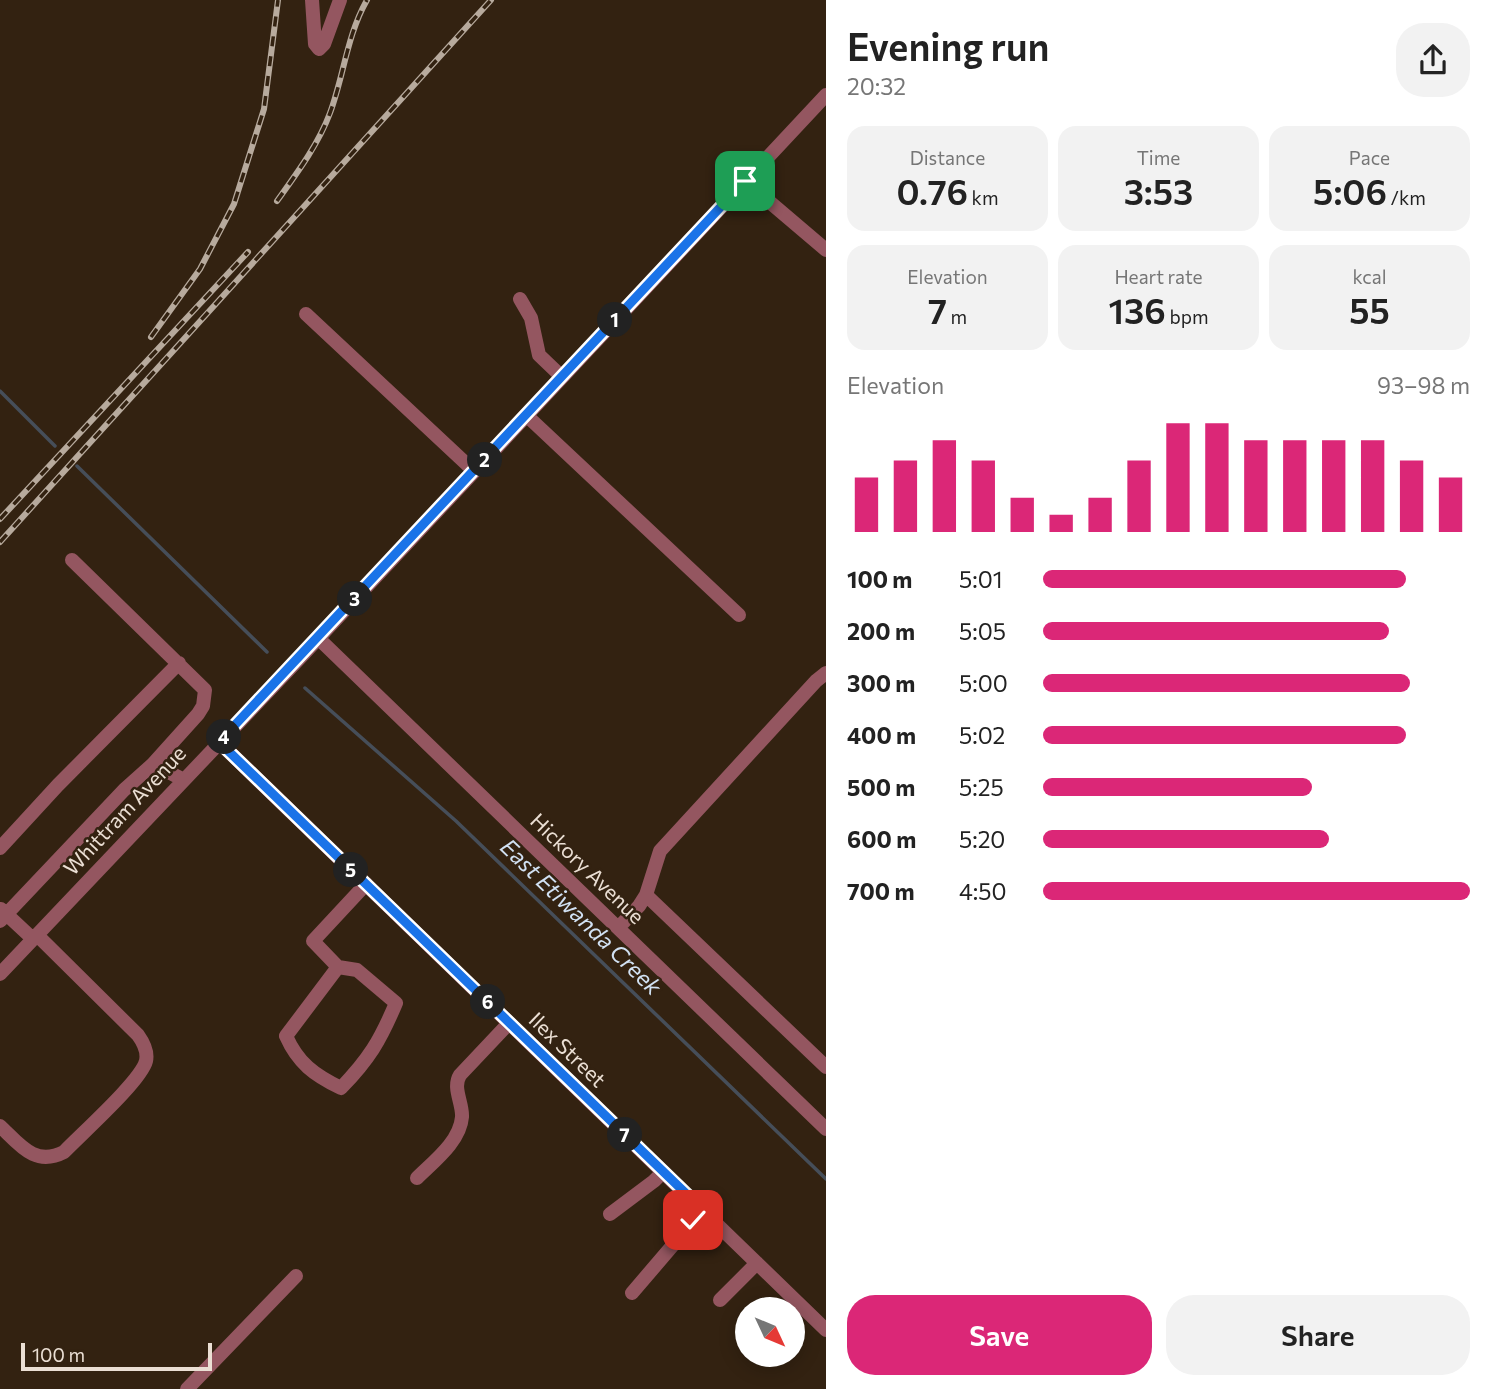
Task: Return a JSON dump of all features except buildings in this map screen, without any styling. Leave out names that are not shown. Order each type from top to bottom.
[{"type":"street","points":[[312,0],[315,44],[319,49],[324,44],[340,0]]},
{"type":"street","name":"Whittram Avenue","points":[[0,974],[299,659],[826,95]]},
{"type":"street","points":[[745,181],[826,250]]},
{"type":"street","points":[[520,299],[531,318],[539,355],[562,377]]},
{"type":"street","points":[[306,314],[474,471]]},
{"type":"street","points":[[526,415],[739,615]]},
{"type":"street","points":[[0,1126],[26,1150],[41,1158],[51,1158],[64,1152],[135,1079],[146,1062],[145,1050],[138,1035],[35,937],[2,915],[124,790],[153,764],[198,715],[205,696],[205,690],[179,663],[72,560]]},
{"type":"street","name":"Hickory Avenue","points":[[318,638],[826,1129]]},
{"type":"street","points":[[0,848],[58,785],[179,663]]},
{"type":"street","points":[[618,928],[646,895],[660,852],[826,673]]},
{"type":"street","name":"Ilex Street","points":[[219,742],[826,1330]]},
{"type":"street","points":[[153,764],[184,780]]},
{"type":"street","points":[[338,967],[286,1036],[293,1053],[317,1077],[341,1088],[365,1063],[383,1034],[396,1003],[357,970],[338,967],[313,941],[366,884]]},
{"type":"street","points":[[646,895],[826,1066]]},
{"type":"street","points":[[417,1178],[448,1147],[460,1126],[461,1104],[456,1085],[460,1074],[509,1023]]},
{"type":"street","points":[[610,1214],[663,1172]]},
{"type":"street","points":[[632,1293],[703,1210]]},
{"type":"street","points":[[720,1300],[757,1263]]},
{"type":"street","points":[[187,1389],[296,1276]]},
{"type":"waterway","name":"East Etiwanda Creek","points":[[0,391],[55,446]]},
{"type":"waterway","name":"East Etiwanda Creek","points":[[77,466],[267,652]]},
{"type":"waterway","name":"East Etiwanda Creek","points":[[305,688],[456,821],[826,1179]]},
{"type":"railway","points":[[151,337],[200,269],[234,204],[264,109],[278,0]]},
{"type":"railway","points":[[277,201],[325,125],[335,99],[350,41],[367,0]]},
{"type":"railway","points":[[0,542],[491,0]]},
{"type":"railway","points":[[0,519],[248,252]]},
{"type":"route","points":[[693,1220],[703,1210],[219,742],[745,181]]}]
